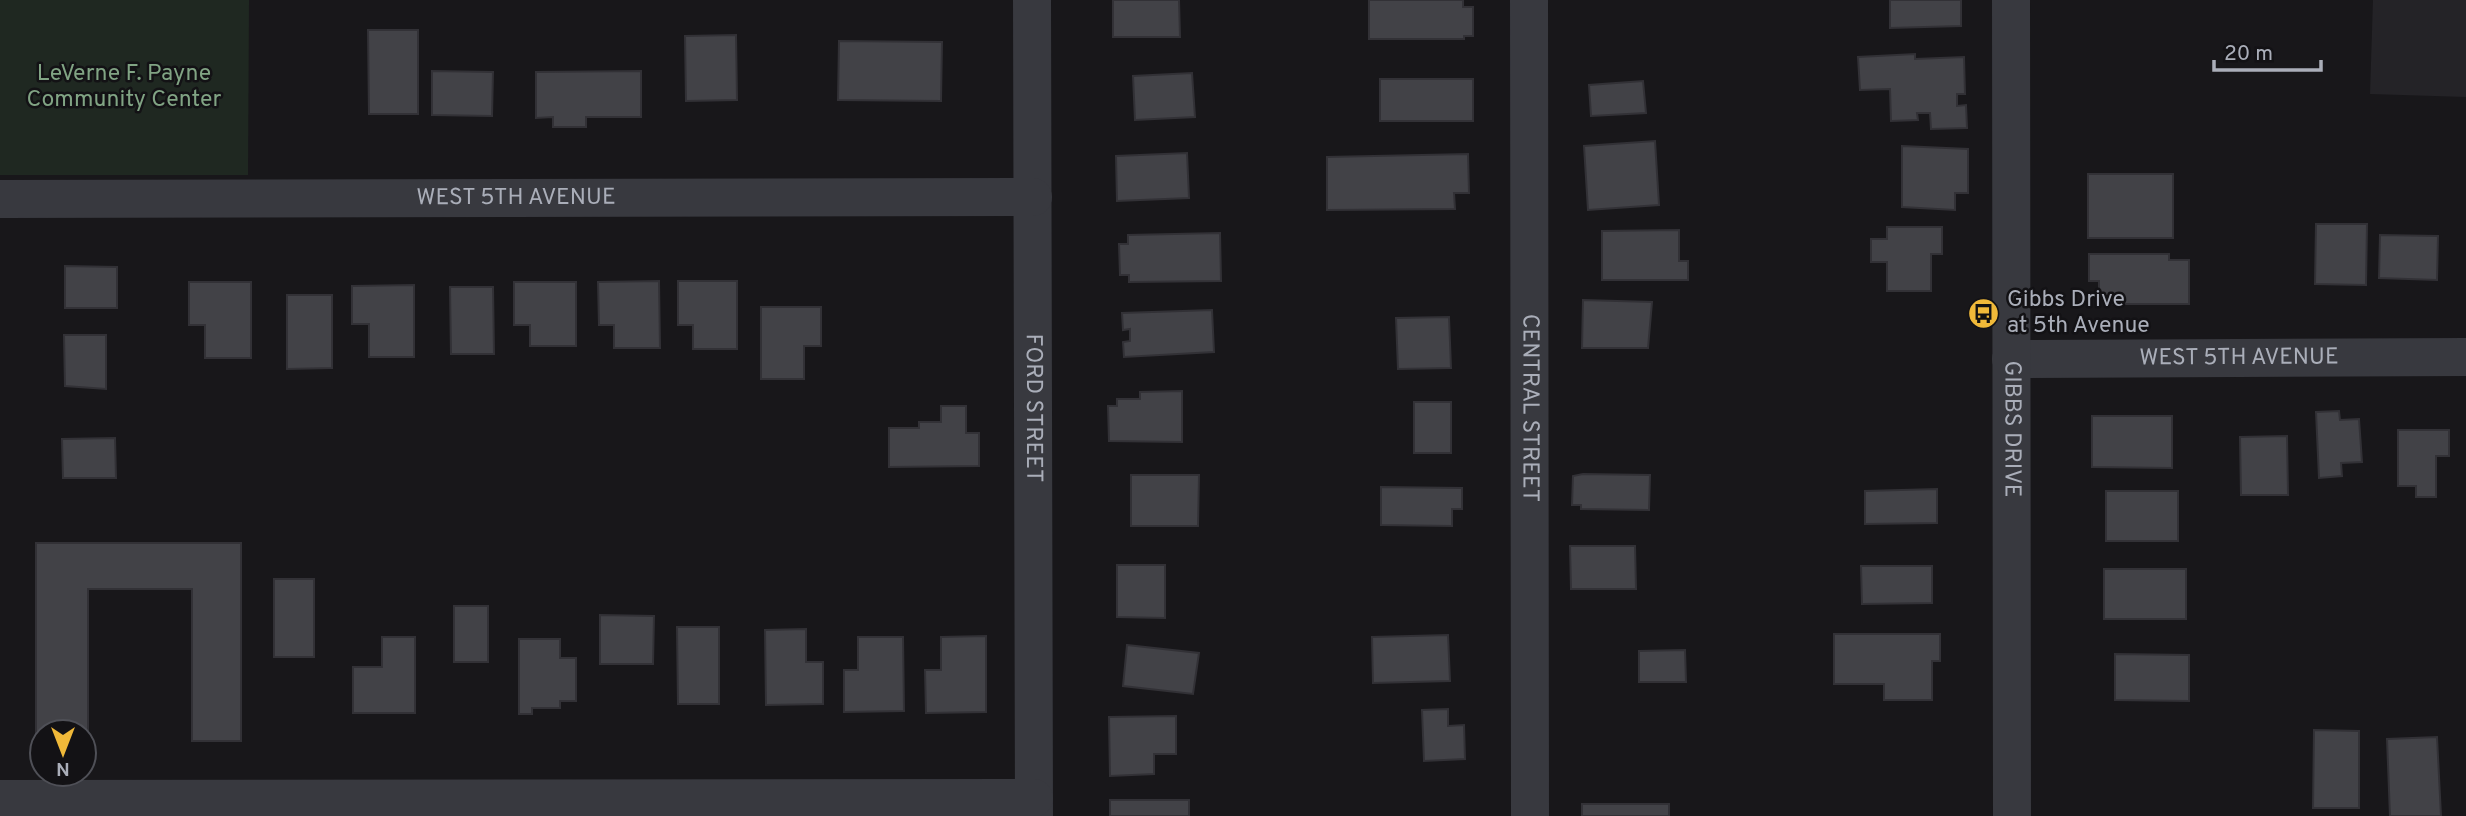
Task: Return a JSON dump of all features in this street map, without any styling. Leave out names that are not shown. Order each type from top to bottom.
[{"type":"street","name":"FORD STREET","points":[[1032,0],[1034,807]]},
{"type":"street","name":"CENTRAL STREET","points":[[1529,0],[1530,816]]},
{"type":"street","name":"GIBBS DRIVE","points":[[2011,0],[2011,816]]},
{"type":"street","name":"WEST 5TH AVENUE","points":[[0,199],[1032,197]]},
{"type":"street","name":"WEST 5TH AVENUE","points":[[2011,359],[2466,357]]},
{"type":"street","points":[[0,799],[1034,807]]},
{"type":"shaded area","points":[[2373,0],[2466,0],[2466,97],[2370,94]]},
{"type":"green space","name":"LeVerne F. Payne Community Center","points":[[0,0],[249,0],[248,175],[0,175]]},
{"type":"building","points":[[1113,0],[1179,0],[1180,37],[1113,37]]},
{"type":"building","points":[[1369,0],[1463,0],[1463,7],[1473,7],[1473,36],[1464,36],[1464,39],[1369,39]]},
{"type":"building","points":[[1890,0],[1961,0],[1961,26],[1890,28]]},
{"type":"building","points":[[368,30],[418,30],[418,114],[369,114]]},
{"type":"building","points":[[736,35],[737,100],[686,101],[685,36]]},
{"type":"building","points":[[839,41],[942,42],[941,101],[838,100]]},
{"type":"building","points":[[1915,54],[1915,59],[1964,57],[1965,94],[1957,94],[1957,106],[1966,105],[1967,128],[1931,129],[1930,113],[1917,113],[1918,120],[1891,121],[1890,89],[1860,90],[1858,57]]},
{"type":"building","points":[[432,71],[493,72],[492,116],[432,115]]},
{"type":"building","points":[[641,71],[641,117],[586,117],[586,127],[553,127],[553,117],[536,118],[536,72]]},
{"type":"building","points":[[1192,73],[1195,117],[1135,120],[1133,76]]},
{"type":"building","points":[[1380,79],[1473,79],[1473,121],[1380,121]]},
{"type":"building","points":[[1643,81],[1646,113],[1591,116],[1589,85]]},
{"type":"building","points":[[1655,141],[1659,205],[1588,210],[1584,146]]},
{"type":"building","points":[[1902,146],[1968,149],[1968,193],[1955,193],[1955,210],[1902,207]]},
{"type":"building","points":[[1187,153],[1189,198],[1117,201],[1116,156]]},
{"type":"building","points":[[1468,154],[1469,193],[1454,193],[1455,209],[1327,210],[1327,157]]},
{"type":"building","points":[[2088,174],[2173,174],[2173,238],[2088,238]]},
{"type":"building","points":[[2316,224],[2367,224],[2366,285],[2315,284]]},
{"type":"building","points":[[1887,227],[1942,227],[1942,254],[1931,254],[1931,291],[1887,291],[1887,262],[1871,262],[1871,239],[1887,239]]},
{"type":"building","points":[[1679,230],[1679,261],[1688,261],[1688,280],[1602,280],[1602,231]]},
{"type":"building","points":[[1220,233],[1221,281],[1129,282],[1129,275],[1120,275],[1119,244],[1128,244],[1128,235]]},
{"type":"building","points":[[2380,235],[2438,236],[2437,280],[2379,278]]},
{"type":"building","points":[[2089,254],[2169,254],[2169,260],[2189,260],[2189,304],[2113,304],[2113,299],[2099,299],[2099,281],[2089,281]]},
{"type":"building","points":[[65,266],[117,267],[117,308],[65,308]]},
{"type":"building","points":[[659,281],[660,348],[614,348],[614,325],[599,325],[598,282]]},
{"type":"building","points":[[678,281],[737,281],[737,349],[693,349],[693,325],[678,325]]},
{"type":"building","points":[[189,282],[251,282],[251,358],[205,358],[205,325],[189,325]]},
{"type":"building","points":[[514,282],[576,282],[576,346],[530,346],[530,325],[514,325]]},
{"type":"building","points":[[414,285],[414,357],[369,357],[369,324],[352,324],[352,286]]},
{"type":"building","points":[[450,287],[493,287],[494,354],[451,354]]},
{"type":"building","points":[[287,295],[332,295],[332,368],[287,369]]},
{"type":"building","points":[[1583,300],[1652,302],[1648,348],[1582,348]]},
{"type":"building","points":[[761,307],[821,307],[821,346],[804,346],[804,379],[761,379]]},
{"type":"building","points":[[1212,310],[1214,352],[1124,357],[1123,342],[1130,341],[1130,329],[1123,330],[1122,313]]},
{"type":"building","points":[[1449,317],[1451,368],[1398,369],[1396,318]]},
{"type":"building","points":[[64,335],[106,335],[106,389],[65,386]]},
{"type":"building","points":[[1182,391],[1182,442],[1109,441],[1108,406],[1117,406],[1117,399],[1140,399],[1140,392]]},
{"type":"building","points":[[1414,402],[1451,402],[1451,453],[1414,453]]},
{"type":"building","points":[[941,406],[966,406],[966,433],[979,433],[979,466],[889,467],[889,428],[919,428],[919,422],[941,422]]},
{"type":"building","points":[[2339,411],[2340,420],[2359,419],[2362,462],[2341,463],[2342,476],[2319,478],[2316,412]]},
{"type":"building","points":[[2092,416],[2172,416],[2172,468],[2092,467]]},
{"type":"building","points":[[2398,430],[2449,430],[2449,456],[2436,456],[2436,497],[2416,497],[2416,486],[2398,486]]},
{"type":"building","points":[[2287,436],[2288,495],[2241,495],[2240,437]]},
{"type":"building","points":[[115,438],[116,478],[63,478],[62,439]]},
{"type":"building","points":[[1131,475],[1199,475],[1198,526],[1131,526]]},
{"type":"building","points":[[1650,475],[1649,510],[1581,509],[1581,505],[1572,505],[1573,476]]},
{"type":"building","points":[[1381,487],[1462,488],[1462,509],[1452,509],[1452,526],[1381,525]]},
{"type":"building","points":[[1937,489],[1937,523],[1865,524],[1865,491]]},
{"type":"building","points":[[2106,491],[2178,491],[2178,541],[2106,541]]},
{"type":"building","points":[[36,543],[241,543],[241,741],[192,741],[192,589],[88,589],[88,718],[36,718]]},
{"type":"building","points":[[1570,546],[1635,546],[1636,589],[1571,589]]},
{"type":"building","points":[[1117,565],[1165,565],[1165,618],[1117,617]]},
{"type":"building","points":[[1861,566],[1932,566],[1932,603],[1862,604]]},
{"type":"building","points":[[2104,569],[2186,569],[2186,619],[2104,619]]},
{"type":"building","points":[[274,579],[314,579],[314,657],[274,657]]},
{"type":"building","points":[[454,606],[488,606],[488,662],[454,662]]},
{"type":"building","points":[[600,615],[654,616],[653,664],[600,664]]},
{"type":"building","points":[[677,627],[719,627],[719,704],[678,704]]},
{"type":"building","points":[[806,629],[806,662],[823,662],[823,704],[766,705],[765,630]]},
{"type":"building","points":[[1834,634],[1940,634],[1940,661],[1932,661],[1932,700],[1884,700],[1884,684],[1834,684]]},
{"type":"building","points":[[1448,635],[1450,681],[1373,683],[1372,637]]},
{"type":"building","points":[[986,636],[986,712],[926,713],[925,670],[941,670],[941,637]]},
{"type":"building","points":[[382,637],[415,637],[415,713],[353,713],[353,667],[382,667]]},
{"type":"building","points":[[858,637],[903,637],[904,711],[844,712],[844,670],[858,670]]},
{"type":"building","points":[[519,639],[560,639],[560,658],[576,658],[576,701],[560,701],[560,708],[532,708],[532,714],[519,714]]},
{"type":"building","points":[[1127,645],[1199,653],[1193,694],[1123,686]]},
{"type":"building","points":[[1685,650],[1686,682],[1639,682],[1639,651]]},
{"type":"building","points":[[2115,654],[2189,655],[2189,701],[2115,700]]},
{"type":"building","points":[[1448,709],[1448,726],[1464,725],[1465,759],[1424,761],[1422,710]]},
{"type":"building","points":[[1176,716],[1176,754],[1154,754],[1154,774],[1110,776],[1109,717]]},
{"type":"building","points":[[2314,730],[2359,731],[2359,808],[2313,808]]},
{"type":"building","points":[[2437,737],[2441,816],[2390,816],[2387,739]]},
{"type":"building","points":[[1110,800],[1189,800],[1189,816],[1110,816]]},
{"type":"building","points":[[1582,804],[1669,804],[1669,816],[1582,816]]},
{"type":"place","name":"Gibbs Drive at 5th Avenue","points":[[1984,313]]}]
